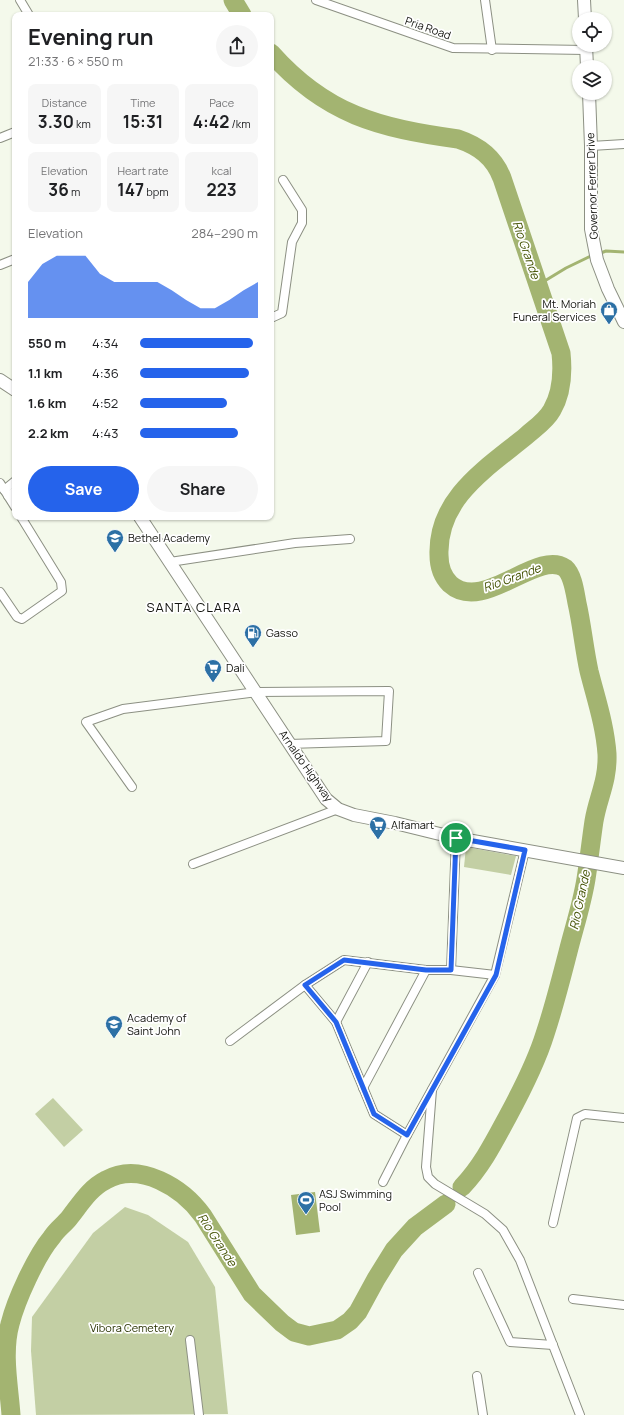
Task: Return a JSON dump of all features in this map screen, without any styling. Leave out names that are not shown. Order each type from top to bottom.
[{"type":"main road","points":[[584,0],[585,12]]},
{"type":"main road","name":"Governor Ferrer Drive","points":[[588,100],[591,146],[591,229],[597,260],[608,289],[624,322]]},
{"type":"main road","points":[[0,380],[12,388]]},
{"type":"main road","name":"Arnaldo Highway","points":[[142,520],[257,692],[289,744],[326,799],[338,809],[354,815],[395,823],[456,838],[624,868]]},
{"type":"street","points":[[20,0],[27,12]]},
{"type":"street","name":"Pria Road","points":[[316,0],[453,48],[492,50],[572,48]]},
{"type":"street","points":[[485,0],[492,50]]},
{"type":"street","points":[[0,138],[12,133]]},
{"type":"street","points":[[591,146],[624,144]]},
{"type":"street","points":[[274,317],[282,313],[292,242],[302,223],[302,210],[283,180]]},
{"type":"street","points":[[0,265],[12,260]]},
{"type":"street","points":[[7,490],[12,501]]},
{"type":"street","points":[[0,592],[17,617],[22,619],[62,590],[60,582],[23,520]]},
{"type":"street","points":[[170,562],[295,543],[350,539]]},
{"type":"street","points":[[132,787],[86,722],[123,709],[257,692],[389,691],[386,741],[289,744]]},
{"type":"street","points":[[193,864],[338,809]]},
{"type":"street","points":[[451,970],[456,838]]},
{"type":"street","points":[[383,1182],[407,1135],[496,975],[525,850]]},
{"type":"street","points":[[230,1041],[305,985],[344,960],[426,970],[451,970],[496,975]]},
{"type":"street","points":[[336,1022],[368,962]]},
{"type":"street","points":[[363,1088],[426,970]]},
{"type":"street","points":[[305,985],[336,1022],[374,1114],[407,1135]]},
{"type":"street","points":[[432,1090],[426,1167],[428,1177],[435,1184],[492,1219],[503,1230],[520,1260],[580,1415]]},
{"type":"street","points":[[553,1223],[578,1118],[585,1114],[624,1118]]},
{"type":"street","points":[[478,1273],[510,1342],[554,1345]]},
{"type":"street","points":[[573,1299],[624,1305]]},
{"type":"street","points":[[190,1340],[199,1415]]},
{"type":"street","points":[[476,1376],[483,1415]]},
{"type":"green space","points":[[466,847],[516,856],[511,875],[464,867]]},
{"type":"green space","points":[[53,1098],[83,1130],[64,1147],[35,1114]]},
{"type":"green space","name":"Vibora Cemetery","points":[[125,1207],[148,1215],[188,1242],[215,1287],[228,1414],[36,1415],[31,1351],[32,1317],[93,1233]]},
{"type":"shaded area","name":"ASJ Swimming Pool","points":[[315,1192],[320,1232],[296,1235],[291,1195]]},
{"type":"waterway","name":"Rio Grande","points":[[233,0],[240,12]]},
{"type":"waterway","name":"Rio Grande","points":[[274,56],[312,91],[334,105],[356,115],[403,130],[458,139],[473,145],[490,158],[495,164],[502,178],[561,353],[562,375],[560,390],[550,414],[467,486],[455,501],[446,517],[441,535],[439,555],[442,571],[450,584],[463,591],[478,591],[494,587],[540,567],[553,564],[565,568],[568,571],[574,589],[587,662],[602,722],[607,754],[606,772],[594,821],[582,898],[554,1003],[541,1045],[533,1066],[493,1144],[476,1171],[462,1187]]},
{"type":"waterway","points":[[598,254],[606,251],[624,252]]},
{"type":"waterway","points":[[538,285],[566,268],[593,255]]},
{"type":"waterway","name":"Rio Grande","points":[[11,1415],[6,1346],[10,1324],[17,1303],[33,1267],[56,1231],[68,1220],[86,1196],[95,1187],[106,1180],[119,1175],[133,1174],[146,1176],[160,1180],[184,1196],[203,1216],[252,1294],[282,1323],[294,1332],[309,1336],[337,1330],[350,1321],[358,1312],[394,1250],[415,1227],[446,1204]]},
{"type":"place","name":"Mt. Moriah Funeral Services","points":[[609,325]]},
{"type":"place","name":"Bethel Academy","points":[[115,553]]},
{"type":"place","name":"Gasso","points":[[253,648]]},
{"type":"place","name":"Dali","points":[[213,683]]},
{"type":"place","name":"Alfamart","points":[[378,840]]},
{"type":"place","name":"Academy of Saint John","points":[[114,1039]]},
{"type":"place","name":"ASJ Swimming Pool","points":[[306,1215]]},
{"type":"district","name":"SANTA CLARA","points":[[194,607]]},
{"type":"route","points":[[456,838],[525,850],[496,975],[407,1135],[374,1114],[336,1022],[305,985],[344,960],[426,970],[451,970],[456,871],[456,838]]}]
